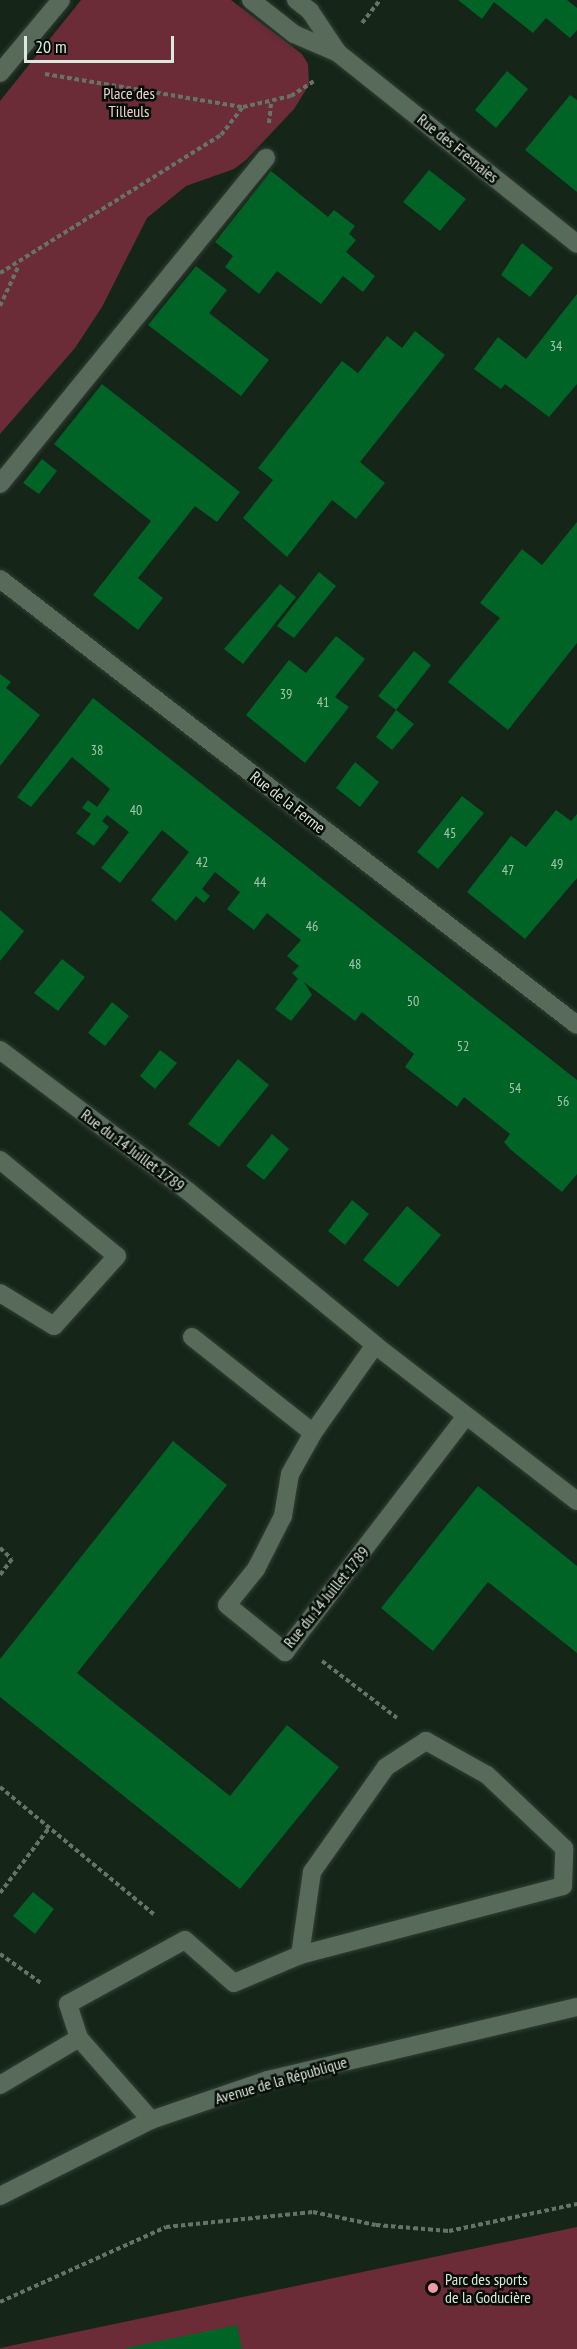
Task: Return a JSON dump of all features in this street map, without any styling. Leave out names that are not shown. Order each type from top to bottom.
[{"type":"street","points":[[0,74],[61,0]]},
{"type":"street","points":[[250,0],[294,34],[338,53]]},
{"type":"street","points":[[296,0],[310,11],[338,53]]},
{"type":"street","name":"Rue des Fresnaies","points":[[338,53],[577,244]]},
{"type":"street","points":[[0,484],[266,158]]},
{"type":"street","name":"Rue de la Ferme","points":[[0,579],[577,1025]]},
{"type":"street","name":"Rue du 14 Juillet 1789","points":[[0,1050],[189,1192],[375,1345],[577,1501]]},
{"type":"street","points":[[0,1160],[117,1256],[54,1326],[0,1293]]},
{"type":"street","points":[[192,1337],[313,1433]]},
{"type":"street","name":"Rue du 14 Juillet 1789","points":[[375,1345],[313,1433],[290,1474],[283,1516],[256,1569],[227,1605],[285,1652],[466,1416]]},
{"type":"street","points":[[151,2120],[79,2038],[68,2004],[185,1940],[234,1983],[300,1955],[563,1886],[564,1848],[487,1775],[426,1741],[386,1767],[312,1872],[300,1955]]},
{"type":"street","name":"Avenue de la République","points":[[0,2196],[151,2120],[268,2080],[577,2007]]},
{"type":"street","points":[[0,2085],[79,2038]]},
{"type":"path","points":[[360,25],[380,0]]},
{"type":"path","points":[[35,71],[243,107],[291,96],[323,72]]},
{"type":"path","points":[[0,273],[19,264],[221,135],[243,107]]},
{"type":"path","points":[[0,306],[19,264]]},
{"type":"path","points":[[0,1548],[12,1559],[0,1575]]},
{"type":"path","points":[[295,1640],[426,1741]]},
{"type":"path","points":[[0,1787],[185,1940]]},
{"type":"path","points":[[0,1893],[49,1828]]},
{"type":"path","points":[[0,1954],[68,2004]]},
{"type":"path","points":[[0,2302],[166,2227],[313,2212],[376,2225],[449,2231],[577,2204]]},
{"type":"green space","name":"Place des Tilleuls","points":[[81,0],[231,0],[302,54],[308,64],[309,85],[294,109],[246,160],[234,169],[186,186],[147,218],[102,307],[75,348],[0,434],[0,101]]},
{"type":"green space","name":"Parc des sports de la Goducière","points":[[577,2227],[577,2349],[0,2349],[0,2348]]},
{"type":"building","points":[[458,0],[567,0],[577,8],[577,30],[570,38],[546,18],[533,33],[494,2],[482,19]]},
{"type":"building","points":[[507,71],[528,89],[496,128],[475,110]]},
{"type":"building","points":[[570,95],[577,100],[577,192],[525,150]]},
{"type":"building","points":[[429,170],[466,199],[440,231],[403,202]]},
{"type":"building","points":[[271,171],[328,217],[334,210],[355,226],[349,234],[356,240],[346,252],[375,276],[363,292],[343,276],[321,304],[277,271],[259,294],[225,267],[233,256],[215,242]]},
{"type":"building","points":[[522,243],[553,268],[530,297],[501,275]]},
{"type":"building","points":[[196,266],[227,290],[209,313],[269,360],[241,396],[148,325]]},
{"type":"building","points":[[577,294],[577,384],[549,417],[505,384],[501,389],[474,369],[498,337],[526,359]]},
{"type":"building","points":[[415,331],[445,355],[360,462],[385,483],[356,519],[332,500],[287,557],[243,518],[273,480],[258,468],[342,361],[358,373],[387,336],[402,348]]},
{"type":"building","points":[[102,384],[240,492],[217,522],[195,506],[138,578],[163,598],[138,630],[93,595],[151,521],[54,444]]},
{"type":"building","points":[[42,459],[57,471],[39,494],[23,483]]},
{"type":"building","points":[[577,522],[577,643],[508,730],[448,682],[500,618],[480,603],[522,549],[542,565]]},
{"type":"building","points":[[319,572],[336,586],[294,638],[277,626]]},
{"type":"building","points":[[280,584],[296,597],[243,664],[224,649]]},
{"type":"building","points":[[336,636],[365,659],[335,697],[349,707],[305,763],[246,715],[289,660],[306,673]]},
{"type":"building","points":[[414,651],[431,665],[396,710],[378,696]]},
{"type":"building","points":[[0,674],[11,682],[6,688],[40,715],[0,766]]},
{"type":"building","points":[[93,698],[577,1080],[577,1174],[562,1192],[510,1149],[504,1142],[510,1134],[464,1097],[457,1107],[405,1067],[414,1054],[362,1012],[355,1021],[304,982],[312,995],[291,1021],[275,1009],[298,979],[292,973],[299,966],[287,956],[301,940],[267,913],[254,930],[227,909],[240,892],[215,872],[202,889],[210,896],[204,903],[196,896],[176,921],[151,900],[189,852],[162,830],[120,883],[101,868],[129,832],[107,815],[102,821],[109,827],[94,846],[76,833],[91,814],[82,808],[88,800],[97,807],[110,789],[72,757],[31,807],[17,797]]},
{"type":"building","points":[[396,710],[414,724],[392,750],[376,737]]},
{"type":"building","points":[[355,762],[379,782],[360,807],[336,788]]},
{"type":"building","points":[[462,796],[484,813],[438,869],[417,852]]},
{"type":"building","points":[[556,810],[571,821],[577,814],[577,878],[525,939],[467,892],[511,836],[526,847]]},
{"type":"building","points":[[0,910],[24,931],[0,961]]},
{"type":"building","points":[[62,959],[85,977],[58,1011],[34,993]]},
{"type":"building","points":[[112,1002],[129,1016],[105,1046],[88,1033]]},
{"type":"building","points":[[160,1050],[177,1063],[155,1089],[140,1076]]},
{"type":"building","points":[[238,1059],[269,1085],[219,1147],[188,1124]]},
{"type":"building","points":[[272,1134],[289,1149],[264,1180],[246,1166]]},
{"type":"building","points":[[352,1200],[369,1214],[345,1245],[328,1231]]},
{"type":"building","points":[[407,1206],[441,1235],[398,1287],[363,1260]]},
{"type":"building","points":[[173,1441],[227,1485],[77,1673],[230,1796],[287,1725],[339,1767],[240,1889],[0,1697],[0,1659]]},
{"type":"building","points":[[478,1486],[577,1566],[577,1653],[488,1582],[433,1651],[381,1608]]},
{"type":"building","points":[[33,1892],[54,1909],[35,1934],[13,1916]]},
{"type":"building","points":[[237,2325],[242,2349],[126,2349],[126,2348]]},
{"type":"place","name":"Parc des sports de la Goducière","points":[[433,2288]]}]
